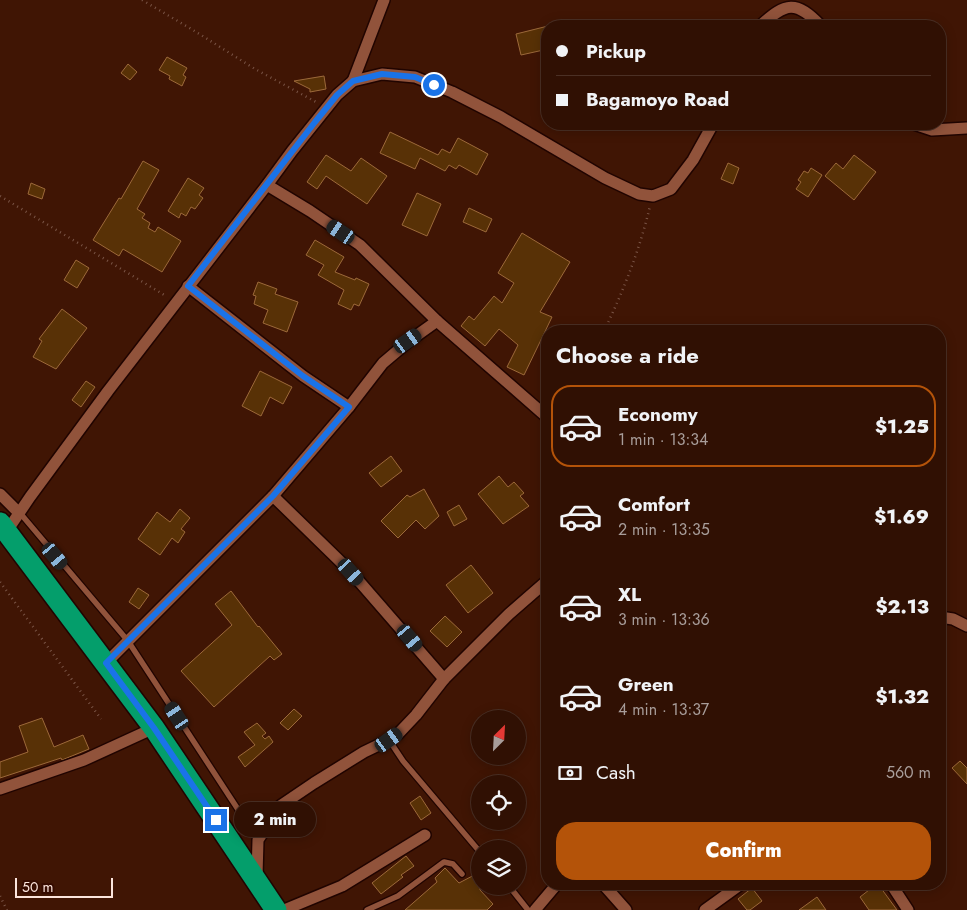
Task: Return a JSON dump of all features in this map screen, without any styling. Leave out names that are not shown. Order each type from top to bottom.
[{"type":"highway","points":[[4,527],[154,728],[276,910]]},
{"type":"street","points":[[353,81],[384,0]]},
{"type":"street","points":[[767,20],[787,3],[805,4],[817,20]]},
{"type":"street","points":[[4,527],[19,513],[108,391],[292,150],[337,95],[353,81],[382,74],[415,77],[452,92],[501,117],[605,178],[640,194],[653,196],[671,188],[693,160],[710,130]]},
{"type":"street","points":[[946,129],[967,128]]},
{"type":"street","points":[[267,185],[360,245],[437,321],[541,412]]},
{"type":"street","points":[[188,286],[303,376],[349,407]]},
{"type":"street","points":[[106,663],[273,496],[349,407],[383,363],[408,341],[437,321]]},
{"type":"street","points":[[0,494],[19,513]]},
{"type":"street","points":[[273,496],[351,572],[444,679]]},
{"type":"street","points":[[257,881],[258,840],[280,806],[364,752],[389,740],[406,726],[444,679],[509,614],[541,586]]},
{"type":"street","points":[[946,618],[954,619],[967,626]]},
{"type":"street","points":[[0,789],[84,760],[154,728]]},
{"type":"street","points":[[284,910],[342,886],[425,835]]},
{"type":"street","points":[[535,910],[553,890]]},
{"type":"street","points":[[608,890],[626,910]]},
{"type":"street","points":[[705,910],[733,890]]},
{"type":"street","points":[[895,890],[908,910]]},
{"type":"lane","points":[[19,513],[128,641],[258,840]]},
{"type":"lane","points":[[389,740],[403,762],[471,841]]},
{"type":"lane","points":[[367,910],[398,896],[444,862],[453,864],[462,874]]},
{"type":"lane","points":[[516,895],[528,910]]},
{"type":"path","points":[[142,0],[255,69],[327,108]]},
{"type":"path","points":[[0,196],[176,302]]},
{"type":"path","points":[[607,325],[644,232],[653,196]]},
{"type":"path","points":[[0,582],[101,719]]},
{"type":"path","points":[[0,896],[7,910]]},
{"type":"building","points":[[541,28],[541,51],[521,55],[516,34]]},
{"type":"building","points":[[167,57],[187,68],[183,75],[186,77],[182,86],[169,79],[170,76],[159,70]]},
{"type":"building","points":[[128,64],[137,72],[130,80],[121,73]]},
{"type":"building","points":[[324,76],[326,89],[310,92],[310,89],[294,81]]},
{"type":"building","points":[[390,132],[438,155],[442,149],[450,153],[458,138],[488,154],[477,175],[459,165],[456,169],[449,165],[445,171],[420,158],[415,169],[380,153]]},
{"type":"building","points":[[326,155],[351,171],[361,158],[387,176],[367,204],[326,176],[317,189],[307,182]]},
{"type":"building","points":[[854,155],[876,172],[854,200],[825,176],[836,163],[843,169]]},
{"type":"building","points":[[143,161],[159,170],[137,209],[145,214],[142,218],[150,223],[148,228],[155,232],[158,227],[181,241],[162,272],[123,249],[119,256],[93,240],[119,198],[121,199]]},
{"type":"building","points":[[728,163],[739,168],[733,184],[721,179]]},
{"type":"building","points":[[811,168],[822,175],[808,197],[796,189],[801,182],[798,180],[804,171],[808,173]]},
{"type":"building","points":[[188,178],[204,188],[199,195],[203,198],[195,209],[191,207],[186,216],[181,213],[179,218],[168,211]]},
{"type":"building","points":[[31,183],[45,189],[42,199],[28,194]]},
{"type":"building","points":[[417,193],[441,204],[427,236],[402,225]]},
{"type":"building","points":[[469,208],[492,219],[486,232],[463,222]]},
{"type":"building","points":[[522,233],[570,262],[540,312],[552,317],[548,325],[541,325],[541,340],[524,375],[507,367],[518,345],[499,329],[485,346],[461,326],[469,316],[474,320],[494,296],[502,303],[514,283],[498,273]]},
{"type":"building","points":[[315,240],[344,257],[335,272],[369,284],[359,306],[354,304],[351,310],[338,304],[344,290],[318,275],[324,265],[306,255]]},
{"type":"building","points":[[76,260],[89,268],[77,288],[64,280]]},
{"type":"building","points":[[258,282],[277,289],[275,294],[298,302],[287,332],[263,323],[268,310],[254,304],[256,296],[253,295]]},
{"type":"building","points":[[62,309],[87,328],[56,369],[33,357],[42,341],[39,339]]},
{"type":"building","points":[[260,371],[292,387],[283,404],[270,397],[261,416],[242,406]]},
{"type":"building","points":[[86,381],[95,387],[81,407],[72,400]]},
{"type":"building","points":[[391,456],[402,471],[381,487],[369,473]]},
{"type":"building","points":[[499,476],[508,487],[514,482],[524,493],[520,496],[529,506],[503,524],[478,494]]},
{"type":"building","points":[[424,489],[439,516],[425,529],[416,520],[398,538],[381,521],[407,495],[410,497]]},
{"type":"building","points":[[459,505],[467,519],[454,526],[447,512]]},
{"type":"building","points":[[180,509],[190,518],[181,529],[185,532],[178,543],[172,538],[160,555],[138,539],[157,512],[170,522]]},
{"type":"building","points":[[471,565],[493,593],[468,613],[446,585]]},
{"type":"building","points":[[138,588],[149,595],[139,609],[129,602]]},
{"type":"building","points":[[231,591],[258,627],[282,654],[274,660],[270,656],[214,707],[181,671],[232,625],[215,604]]},
{"type":"building","points":[[445,616],[462,632],[447,647],[430,631]]},
{"type":"building","points":[[294,709],[302,716],[288,730],[280,723]]},
{"type":"building","points":[[42,718],[54,747],[83,735],[89,749],[62,760],[61,758],[0,778],[0,762],[28,752],[19,726]]},
{"type":"building","points":[[257,723],[266,733],[262,736],[265,739],[269,736],[273,742],[245,767],[238,757],[255,745],[244,732]]},
{"type":"building","points":[[960,761],[967,768],[967,784],[952,768]]},
{"type":"building","points":[[420,796],[431,813],[421,820],[410,803]]},
{"type":"building","points":[[406,856],[414,866],[401,875],[403,877],[381,894],[372,883]]},
{"type":"building","points":[[445,868],[459,883],[471,877],[471,895],[485,895],[493,904],[487,910],[405,910],[437,882],[435,878]]},
{"type":"building","points":[[749,890],[754,890],[762,901],[750,910],[747,910],[738,899]]},
{"type":"building","points":[[869,890],[882,890],[897,910],[869,910],[860,897]]},
{"type":"building","points":[[817,897],[826,910],[799,910]]},
{"type":"route","points":[[216,820],[154,728],[106,663],[273,496],[349,407],[303,376],[188,286],[292,150],[337,95],[353,81],[382,74],[415,77],[434,85]]}]
